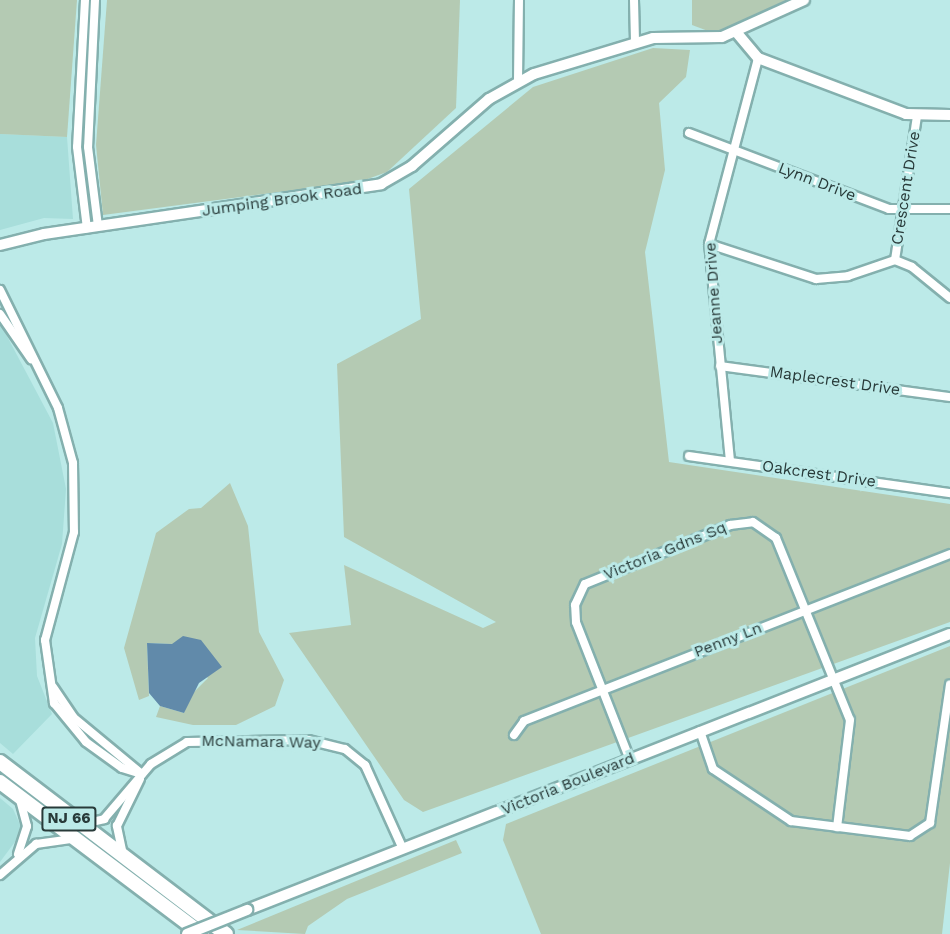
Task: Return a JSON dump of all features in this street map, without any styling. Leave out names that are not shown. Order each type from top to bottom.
[{"type":"highway","name":"NJ 66","points":[[0,762],[76,824],[226,934]]},
{"type":"highway","name":"NJ 66","points":[[0,782],[71,839],[202,934]]},
{"type":"highway","points":[[168,910],[194,934]]},
{"type":"street","points":[[85,0],[78,155],[93,227]]},
{"type":"street","points":[[93,227],[89,154],[95,0]]},
{"type":"street","points":[[518,81],[519,0]]},
{"type":"street","points":[[634,0],[635,42]]},
{"type":"street","name":"Jumping Brook Road","points":[[0,245],[93,227],[381,184],[518,81],[635,42],[737,33],[804,0]]},
{"type":"street","points":[[737,33],[758,58],[917,116],[950,115]]},
{"type":"street","name":"Jeanne Drive","points":[[730,461],[709,244],[758,58]]},
{"type":"street","name":"Crescent Drive","points":[[895,260],[917,116]]},
{"type":"street","name":"Lynn Drive","points":[[689,134],[903,209],[950,209]]},
{"type":"street","points":[[78,155],[89,154]]},
{"type":"street","points":[[709,244],[816,279],[848,276],[895,260],[912,267],[950,298]]},
{"type":"street","points":[[0,290],[39,370],[67,436],[76,488],[69,559],[45,640],[54,703],[73,729],[122,768],[142,774]]},
{"type":"street","points":[[0,314],[39,370]]},
{"type":"street","name":"Maplecrest Drive","points":[[720,366],[950,397]]},
{"type":"street","name":"Oakcrest Drive","points":[[689,456],[950,493]]},
{"type":"street","name":"Victoria Gdns Sq","points":[[630,760],[602,689],[575,605],[585,584],[621,567],[730,525],[753,522],[776,538],[850,720],[837,828]]},
{"type":"street","name":"Penny Ln","points":[[514,735],[524,721],[950,554]]},
{"type":"street","name":"Victoria Boulevard","points":[[187,934],[950,634]]},
{"type":"street","points":[[49,680],[74,717],[142,774]]},
{"type":"street","points":[[700,731],[713,769],[730,784],[791,821],[910,836],[926,830],[950,684]]},
{"type":"street","name":"McNamara Way","points":[[76,824],[104,819],[142,774],[167,752],[199,739],[324,742],[351,753],[369,770],[403,849]]},
{"type":"street","name":"McNamara Way","points":[[140,872],[120,847],[116,832],[142,774]]},
{"type":"street","points":[[18,855],[27,826],[20,798]]},
{"type":"street","points":[[0,875],[18,855],[42,841],[71,839]]},
{"type":"shaded area","points":[[0,134],[67,137],[73,219],[44,218],[0,230]]},
{"type":"shaded area","points":[[0,323],[53,423],[66,489],[62,544],[35,638],[37,676],[52,714],[13,754],[0,743]]},
{"type":"shaded area","points":[[183,636],[201,640],[222,667],[199,683],[184,713],[160,706],[149,693],[147,643],[172,644]]},
{"type":"shaded area","points":[[0,798],[13,809],[23,831],[0,862]]},
{"type":"green space","points":[[0,0],[77,0],[67,137],[0,134]]},
{"type":"green space","points":[[107,0],[460,0],[456,108],[387,172],[362,181],[103,215],[96,145]]},
{"type":"green space","points":[[692,0],[787,0],[716,34],[692,25]]},
{"type":"green space","points":[[653,48],[690,50],[686,77],[659,103],[665,170],[645,252],[669,462],[950,504],[950,622],[423,812],[404,800],[289,633],[351,625],[344,565],[483,628],[496,622],[344,537],[337,364],[421,319],[409,189],[533,87]]},
{"type":"green space","points":[[230,483],[248,526],[259,632],[284,680],[275,706],[236,725],[193,725],[156,717],[160,706],[184,713],[187,699],[208,678],[172,644],[147,643],[149,696],[139,700],[124,648],[156,533],[189,509],[201,508]]},
{"type":"green space","points":[[950,646],[950,863],[942,934],[541,934],[503,840],[506,824]]},
{"type":"green space","points":[[456,840],[462,853],[347,899],[308,926],[305,934],[237,930]]}]
